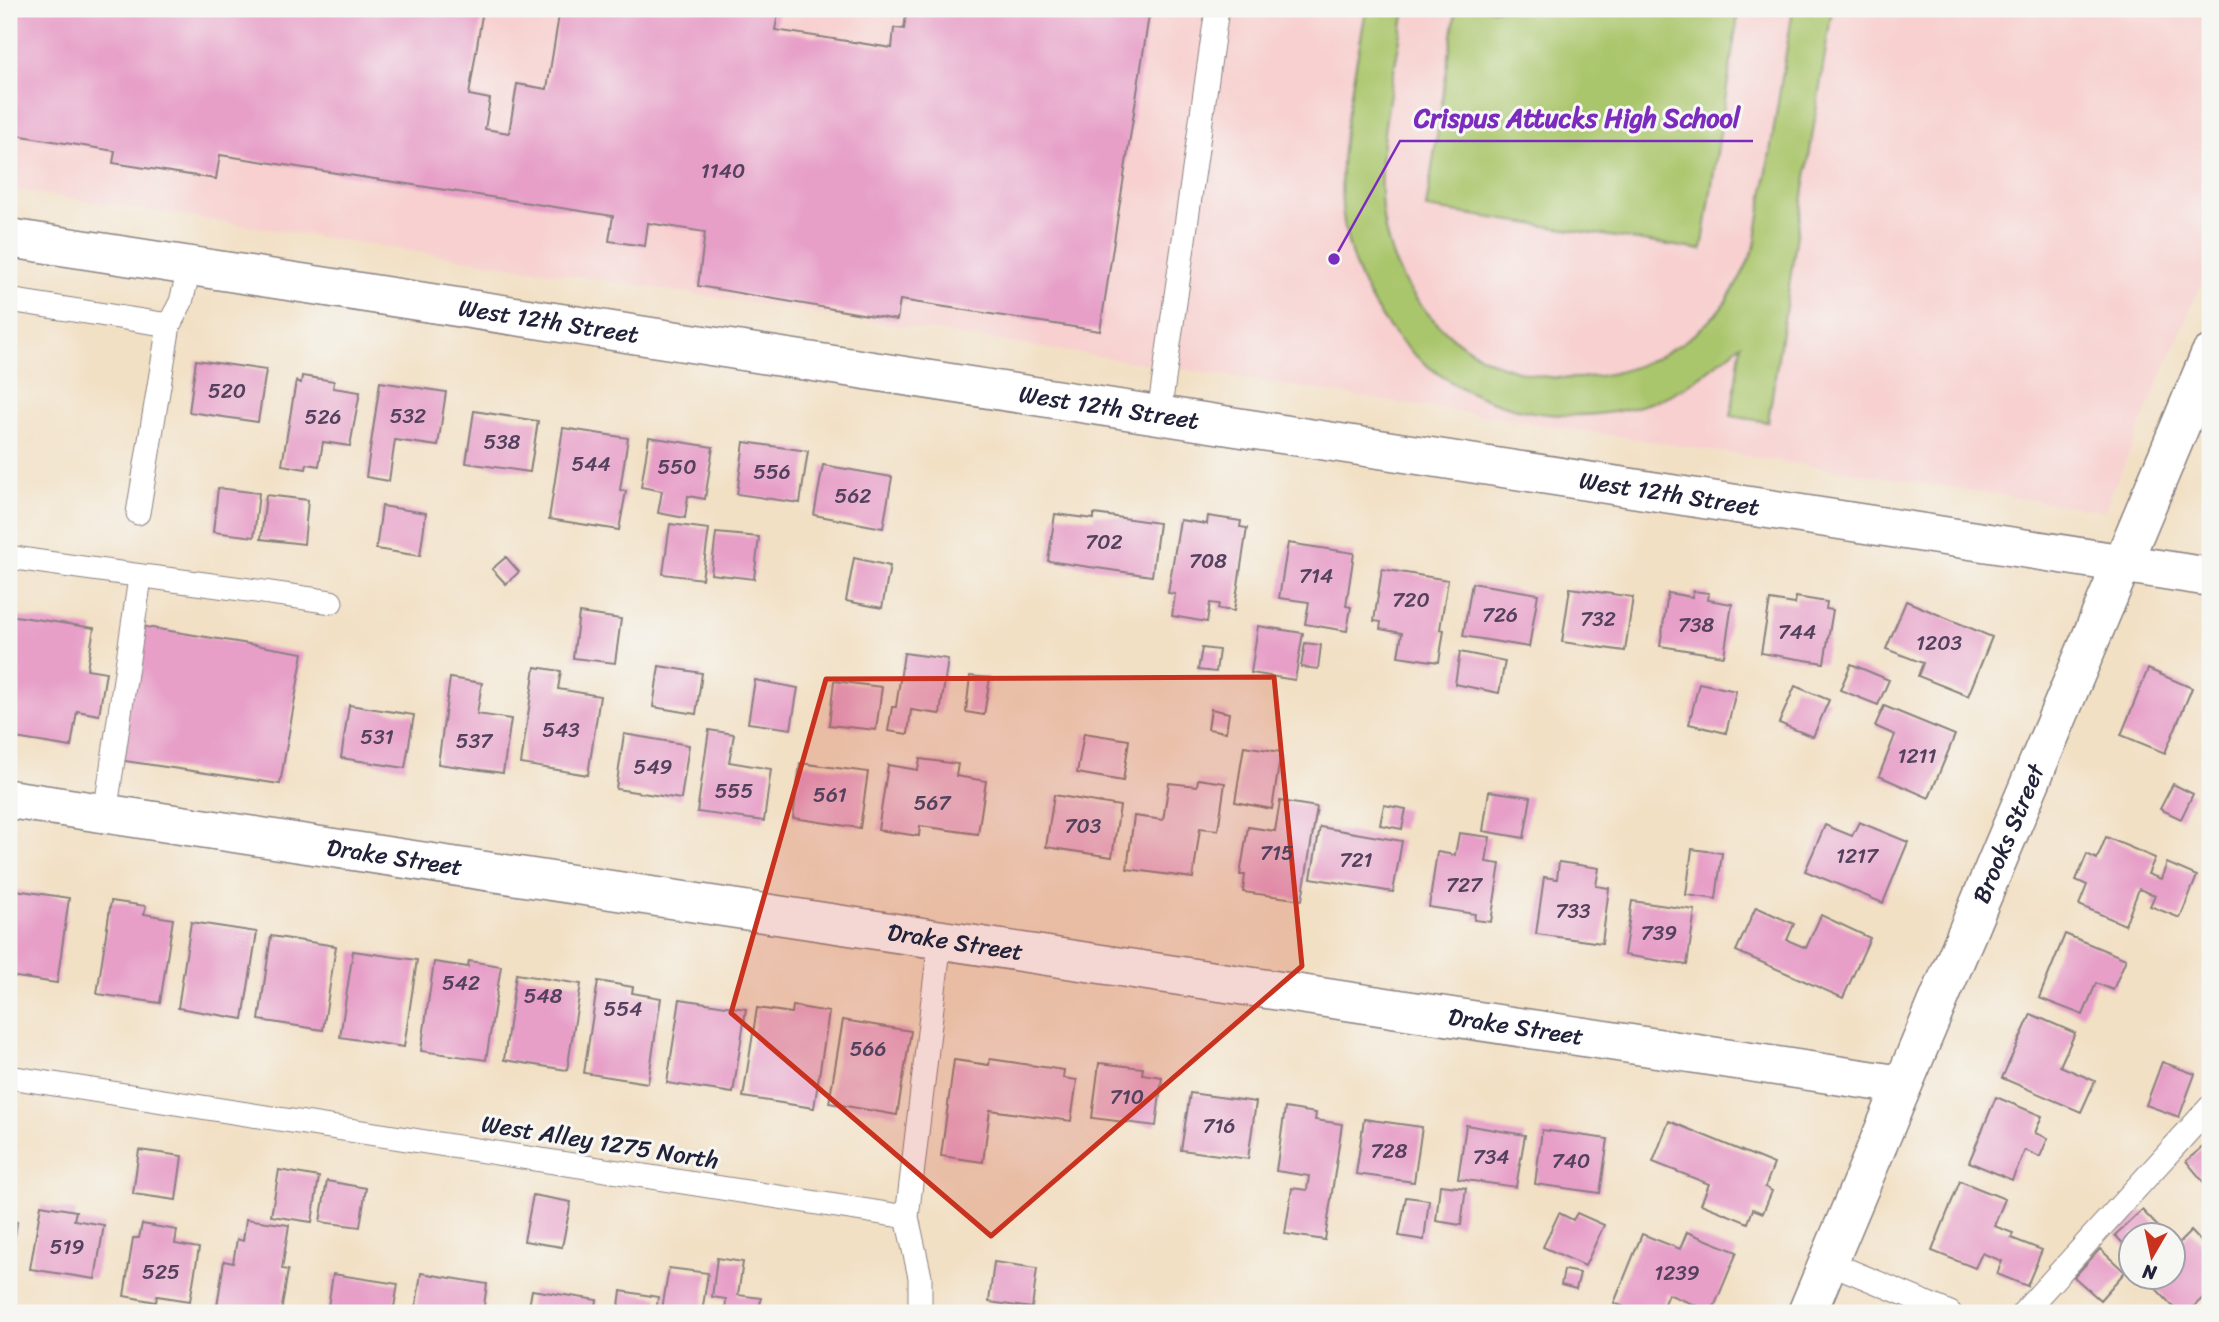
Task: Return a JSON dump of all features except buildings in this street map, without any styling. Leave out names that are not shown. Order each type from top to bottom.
[{"type":"street","name":"West 12th Street","points":[[9,238],[2210,577]]},
{"type":"street","name":"Brooks Street","points":[[1807,1313],[2210,355]]},
{"type":"street","name":"Drake Street","points":[[9,799],[1902,1085]]},
{"type":"lane","points":[[1158,414],[1217,9]]},
{"type":"lane","points":[[138,513],[169,325],[181,302],[190,266]]},
{"type":"lane","points":[[9,300],[169,325]]},
{"type":"lane","points":[[9,557],[141,578],[200,582],[331,602]]},
{"type":"lane","points":[[105,814],[141,578]]},
{"type":"lane","points":[[920,1313],[920,1277],[907,1217],[940,940]]},
{"type":"lane","name":"West Alley 1275 North","points":[[9,1077],[907,1217]]},
{"type":"lane","points":[[2023,1313],[2210,1107]]},
{"type":"lane","points":[[1828,1262],[1950,1313]]},
{"type":"highlighted area","points":[[1274,677],[1302,966],[991,1236],[731,1013],[826,679]]},
{"type":"shaded area","points":[[9,9],[2210,9],[2210,263],[2104,511],[9,189]]},
{"type":"green space","points":[[1366,9],[1405,9],[1389,97],[1381,158],[1381,188],[1389,245],[1406,283],[1441,327],[1481,356],[1513,370],[1547,377],[1582,378],[1616,372],[1649,361],[1680,344],[1708,322],[1730,296],[1755,246],[1793,9],[1832,9],[1768,422],[1731,416],[1741,344],[1700,377],[1665,397],[1603,413],[1553,415],[1506,406],[1461,388],[1422,361],[1388,326],[1363,284],[1346,234],[1342,207],[1343,151]]},
{"type":"green space","points":[[1456,9],[1739,9],[1702,250],[1426,208]]},
{"type":"place","name":"Crispus Attucks High School","points":[[1334,259]]}]
